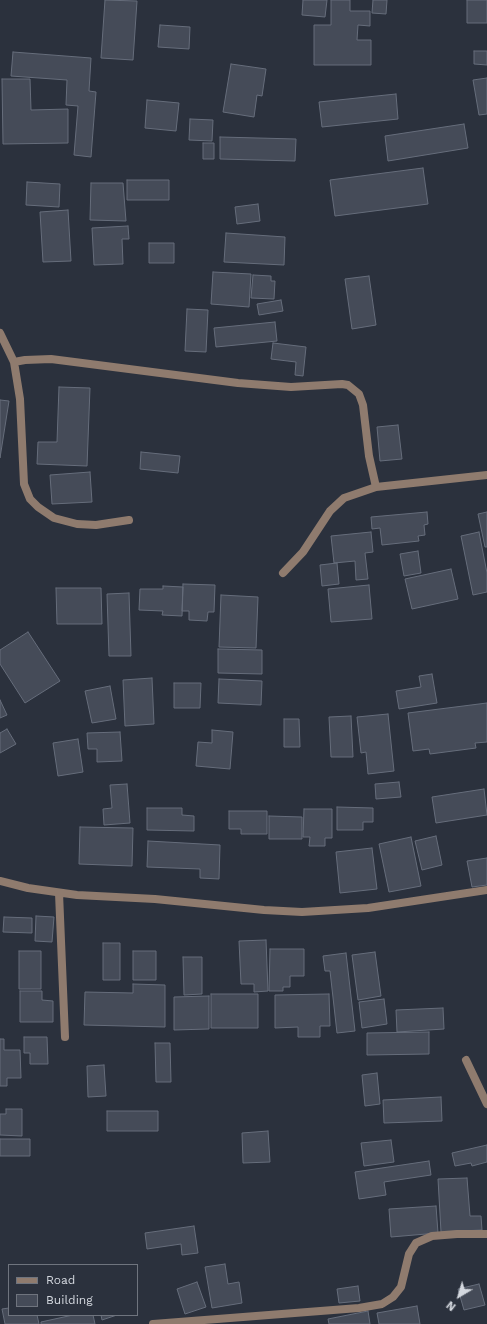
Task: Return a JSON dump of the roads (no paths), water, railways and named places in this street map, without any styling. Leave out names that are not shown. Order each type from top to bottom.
[{"type":"street","points":[[0,333],[14,362],[20,399],[24,484],[30,499],[38,508],[54,518],[77,524],[96,525],[129,520]]},
{"type":"street","points":[[14,362],[51,359],[238,383],[291,387],[342,384],[348,385],[359,394],[363,405],[369,456],[376,487]]},
{"type":"street","points":[[283,572],[303,552],[337,504],[344,498],[376,487],[487,475]]},
{"type":"street","points":[[0,881],[28,888],[59,893],[302,912],[368,908],[487,890]]},
{"type":"street","points":[[59,893],[65,1037]]},
{"type":"street","points":[[466,1060],[487,1104]]},
{"type":"street","points":[[153,1324],[360,1308],[382,1304],[393,1297],[401,1287],[409,1254],[416,1243],[432,1236],[487,1234]]}]
